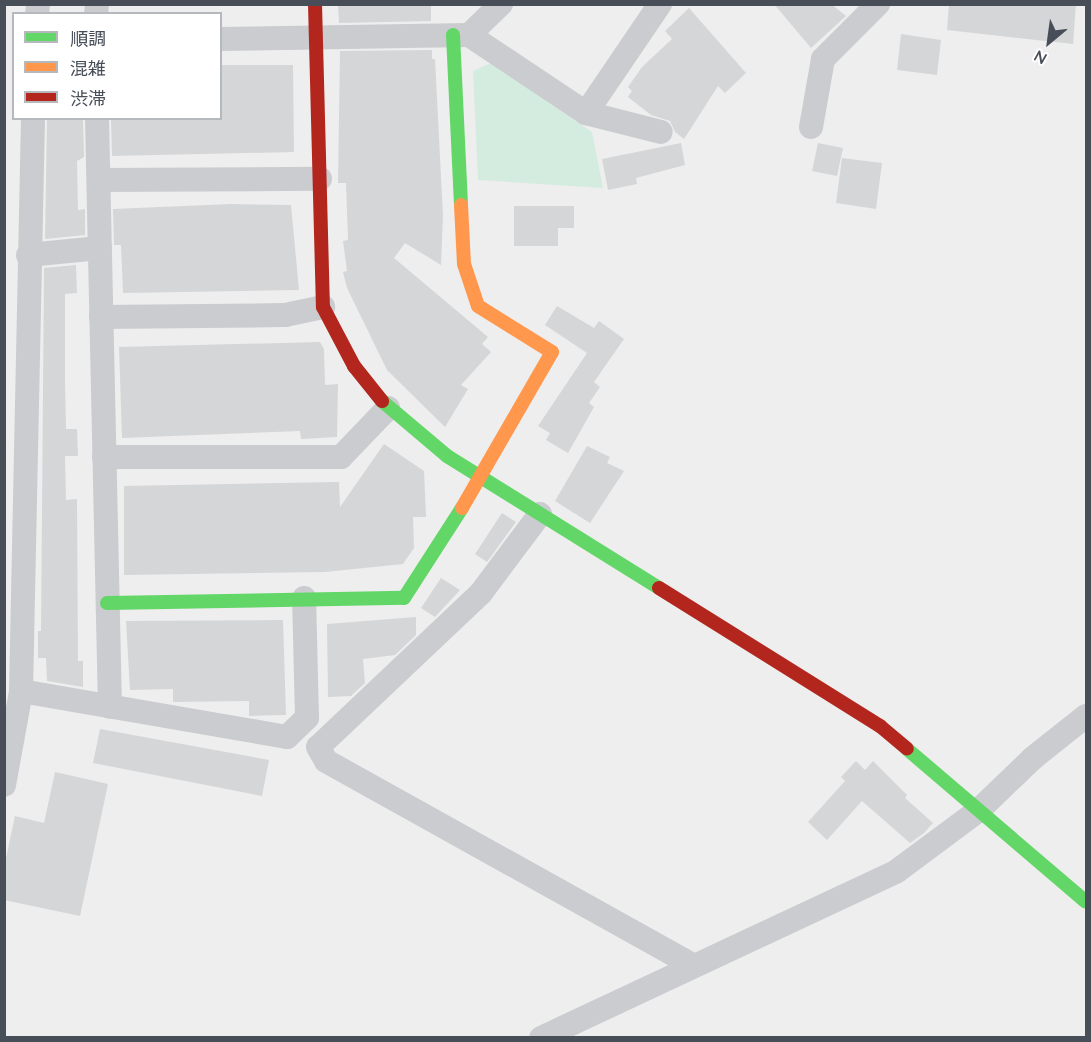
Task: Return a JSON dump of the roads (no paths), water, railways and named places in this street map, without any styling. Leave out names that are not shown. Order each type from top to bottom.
[{"type":"street","points":[[315,4],[323,307],[354,366],[388,408],[447,456],[880,726],[1086,902]]},
{"type":"street","points":[[461,35],[501,4]]},
{"type":"street","points":[[586,113],[660,4]]},
{"type":"street","points":[[811,127],[823,59],[878,4]]},
{"type":"street","points":[[107,603],[404,598],[482,478],[552,352],[478,306],[464,264],[461,35]]},
{"type":"street","points":[[222,39],[461,35],[586,113],[661,132]]},
{"type":"street","points":[[4,785],[21,691],[28,255],[33,120]]},
{"type":"street","points":[[97,120],[110,707]]},
{"type":"street","points":[[99,180],[320,178]]},
{"type":"street","points":[[28,255],[100,248]]},
{"type":"street","points":[[101,317],[285,315],[323,307]]},
{"type":"street","points":[[104,457],[341,457],[388,408]]},
{"type":"street","points":[[318,747],[481,593],[540,514]]},
{"type":"street","points":[[287,737],[307,718],[304,598]]},
{"type":"street","points":[[21,691],[287,737],[318,747],[326,760],[693,965]]},
{"type":"street","points":[[541,1038],[897,871],[979,810],[1033,758],[1086,716]]}]
